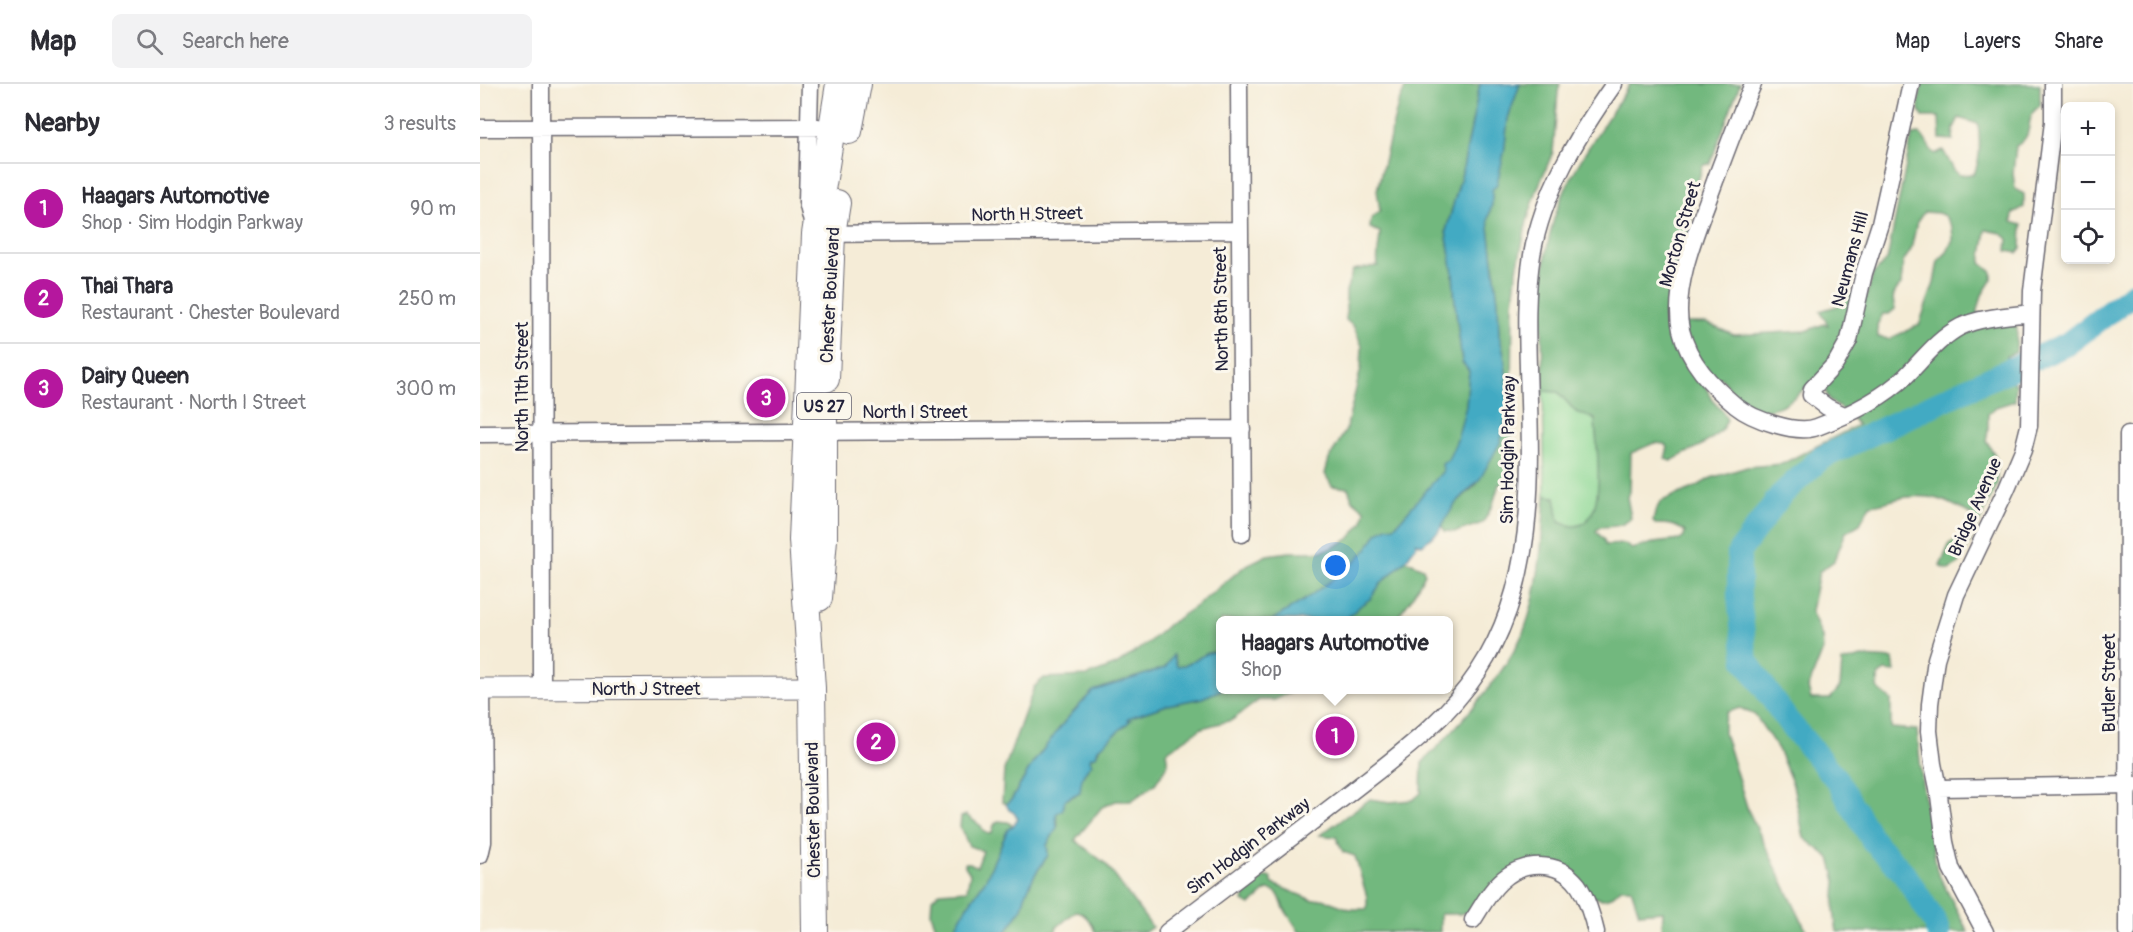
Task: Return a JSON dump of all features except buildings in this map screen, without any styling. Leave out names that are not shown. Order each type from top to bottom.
[{"type":"highway","name":"Chester Boulevard","points":[[814,932],[812,688],[824,539],[815,432],[830,126],[839,84]]},
{"type":"highway","name":"Chester Boulevard","points":[[830,126],[858,84]]},
{"type":"main road","name":"North J Street","points":[[481,689],[812,688]]},
{"type":"street","name":"North 11th Street","points":[[541,84],[542,689]]},
{"type":"street","name":"Chester Boulevard","points":[[810,84],[830,126],[807,202],[823,234]]},
{"type":"street","name":"North 8th Street","points":[[1239,84],[1242,534]]},
{"type":"street","name":"Sim Hodgin Parkway","points":[[1167,932],[1421,737],[1464,691],[1491,650],[1517,582],[1528,517],[1531,460],[1527,306],[1532,253],[1544,212],[1556,183],[1574,147],[1614,84]]},
{"type":"street","name":"Morton Street","points":[[1753,84],[1692,250],[1681,293],[1681,329],[1689,354],[1699,371],[1744,413],[1795,430],[1805,430],[1844,416],[1883,396],[1905,377],[1933,347],[1961,327],[1980,320],[2031,313]]},
{"type":"street","name":"Neumans Hill","points":[[1844,416],[1811,395],[1812,390],[1836,363],[1849,340],[1864,273],[1880,224],[1911,84]]},
{"type":"street","name":"Bridge Avenue","points":[[1985,932],[1951,867],[1941,824],[1933,764],[1929,731],[1930,704],[1936,659],[1956,595],[2023,450],[2029,426],[2031,313],[2053,122],[2053,84]]},
{"type":"street","points":[[480,128],[830,126]]},
{"type":"street","name":"North H Street","points":[[823,234],[1240,230]]},
{"type":"street","name":"North I Street","points":[[480,434],[1242,429]]},
{"type":"street","name":"Butler Street","points":[[2127,932],[2131,785],[2128,434]]},
{"type":"street","points":[[480,870],[483,842],[481,689]]},
{"type":"street","points":[[1938,788],[2131,785]]},
{"type":"street","points":[[1473,920],[1499,882],[1519,868],[1539,865],[1560,871],[1578,885],[1593,917],[1596,932]]},
{"type":"green space","points":[[1407,84],[1480,84],[1462,173],[1446,231],[1453,273],[1462,362],[1469,371],[1463,420],[1444,471],[1395,526],[1378,532],[1367,549],[1351,566],[1303,601],[1279,616],[1216,616],[1216,652],[1208,653],[1185,665],[1177,666],[1174,656],[1165,668],[1105,687],[1088,696],[1065,721],[1033,763],[1010,802],[1006,804],[1002,802],[1004,770],[1034,687],[1044,678],[1087,676],[1116,665],[1199,604],[1245,566],[1267,555],[1319,552],[1332,548],[1349,539],[1363,522],[1365,510],[1352,499],[1348,488],[1332,486],[1325,474],[1329,459],[1346,430],[1361,368],[1362,346],[1354,327],[1346,320],[1346,291],[1353,270],[1378,266],[1380,232],[1370,228],[1371,219],[1380,211],[1377,190],[1398,104]]},
{"type":"green space","points":[[1520,84],[1560,84],[1553,152],[1527,221],[1516,274],[1513,305],[1511,484],[1499,484],[1493,504],[1483,523],[1456,532],[1445,531],[1441,525],[1455,504],[1476,485],[1502,435],[1507,382],[1499,335],[1498,302],[1488,219],[1492,204],[1492,190],[1504,153],[1508,118]]},
{"type":"green space","points":[[1630,84],[1740,84],[1710,164],[1703,165],[1694,195],[1680,323],[1706,323],[1734,335],[1806,331],[1824,324],[1828,325],[1820,311],[1840,305],[1843,290],[1866,298],[1873,274],[1887,260],[1912,135],[1920,134],[1935,154],[1943,150],[1959,175],[1974,174],[1978,162],[1978,124],[1959,118],[1954,128],[1953,140],[1940,139],[1939,117],[1923,117],[1919,110],[1922,84],[2040,84],[2040,106],[2032,115],[2026,137],[2016,146],[2013,173],[2015,189],[2024,194],[2024,207],[2013,213],[2012,222],[2022,225],[2021,248],[2017,253],[2007,251],[2008,239],[2001,233],[1986,230],[1981,263],[1992,272],[1992,279],[1982,295],[1977,314],[2009,313],[2017,329],[2016,352],[2007,356],[2008,379],[2016,384],[2015,401],[1996,407],[1988,414],[1986,440],[1996,457],[1997,485],[1959,564],[1949,570],[1940,566],[1950,543],[1961,539],[1974,516],[1949,503],[1917,496],[1870,505],[1860,524],[1846,532],[1834,561],[1819,572],[1811,611],[1822,637],[1823,650],[1808,688],[1811,699],[1830,699],[1840,687],[1842,662],[1862,657],[1893,659],[1895,672],[1885,671],[1879,675],[1877,688],[1891,700],[1891,728],[1917,730],[1922,782],[1937,871],[1968,932],[1837,932],[1834,911],[1836,881],[1830,858],[1804,838],[1793,785],[1778,749],[1755,715],[1740,708],[1727,712],[1724,733],[1748,810],[1807,932],[1662,932],[1663,911],[1639,913],[1631,888],[1621,888],[1607,899],[1601,899],[1578,889],[1536,861],[1472,911],[1440,914],[1440,932],[1299,932],[1278,894],[1272,890],[1267,890],[1250,905],[1243,901],[1245,895],[1263,877],[1270,877],[1273,884],[1312,900],[1323,899],[1350,909],[1367,909],[1367,897],[1355,856],[1343,852],[1336,837],[1320,835],[1370,799],[1390,802],[1413,800],[1421,793],[1422,763],[1494,682],[1525,628],[1537,580],[1545,496],[1555,497],[1559,522],[1576,526],[1588,520],[1598,490],[1595,419],[1576,412],[1558,392],[1543,391],[1544,273],[1550,234],[1563,194],[1583,156]],"holes":[[[1924,212],[1945,216],[1952,227],[1953,239],[1947,252],[1938,261],[1934,283],[1919,325],[1889,339],[1878,337],[1877,325],[1883,314],[1889,314],[1895,309],[1894,296],[1901,285],[1903,262],[1911,250],[1917,222]],[[1721,378],[1740,400],[1751,407],[1761,409],[1780,406],[1813,381],[1826,383],[1827,395],[1831,402],[1858,425],[1782,464],[1747,467],[1711,478],[1694,488],[1660,502],[1653,521],[1655,524],[1670,525],[1681,529],[1685,532],[1684,537],[1680,540],[1653,543],[1632,549],[1625,544],[1605,545],[1604,540],[1596,531],[1600,527],[1621,525],[1631,518],[1627,497],[1630,492],[1631,453],[1654,443],[1665,444],[1668,447],[1665,459],[1671,461],[1718,434],[1727,420],[1712,400],[1704,382]]]},
{"type":"green space","points":[[1543,391],[1558,392],[1576,412],[1595,419],[1599,472],[1597,500],[1587,520],[1575,527],[1559,522],[1555,497],[1545,496]]},
{"type":"green space","points":[[1406,560],[1423,568],[1425,574],[1398,616],[1349,616],[1370,599],[1382,582]]},
{"type":"green space","points":[[1216,692],[1216,694],[1287,694],[1274,700],[1259,700],[1232,720],[1202,728],[1166,752],[1168,764],[1155,784],[1131,801],[1116,801],[1102,807],[1075,840],[1106,864],[1152,927],[1145,932],[1095,932],[1088,919],[1076,911],[1056,928],[1056,932],[1006,932],[1022,908],[1034,876],[1048,855],[1047,845],[1058,824],[1056,814],[1065,800],[1078,794],[1080,782],[1091,757],[1097,754],[1109,737],[1127,724],[1128,718],[1167,705],[1202,698]]},
{"type":"green space","points":[[966,815],[989,834],[992,833],[998,821],[1008,822],[1013,826],[1008,829],[986,879],[953,932],[935,932],[931,914],[932,899],[940,892],[967,890],[970,874],[965,863],[977,867],[983,851],[969,846],[960,827],[961,817]]},
{"type":"water","points":[[1480,84],[1520,84],[1508,118],[1504,153],[1497,184],[1492,190],[1492,204],[1488,219],[1498,302],[1499,335],[1507,382],[1506,414],[1501,441],[1480,479],[1455,504],[1438,532],[1422,545],[1416,542],[1416,546],[1406,560],[1382,582],[1370,599],[1349,616],[1279,616],[1351,566],[1367,549],[1378,532],[1395,526],[1443,471],[1442,464],[1448,460],[1457,440],[1466,406],[1469,371],[1462,362],[1453,273],[1446,231],[1462,173]]},
{"type":"water","points":[[1216,652],[1216,692],[1128,718],[1131,720],[1098,749],[1096,756],[1091,757],[1092,764],[1083,776],[1080,792],[1065,800],[1063,809],[1056,814],[1057,828],[1047,845],[1048,855],[1034,876],[1022,908],[1006,932],[953,932],[986,879],[1008,829],[1018,818],[1006,804],[1012,799],[1033,763],[1065,721],[1093,691],[1165,668],[1173,655],[1177,666],[1185,665],[1208,653]]},
{"type":"waterway","points":[[1938,932],[1936,924],[1904,873],[1873,841],[1837,780],[1787,720],[1746,661],[1739,597],[1739,552],[1780,496],[1821,458],[2067,344],[2133,294]]},
{"type":"place","name":"Dairy Queen","points":[[766,398]]},
{"type":"place","name":"Haagars Automotive","points":[[1335,736]]},
{"type":"place","name":"Thai Thara","points":[[876,742]]}]
